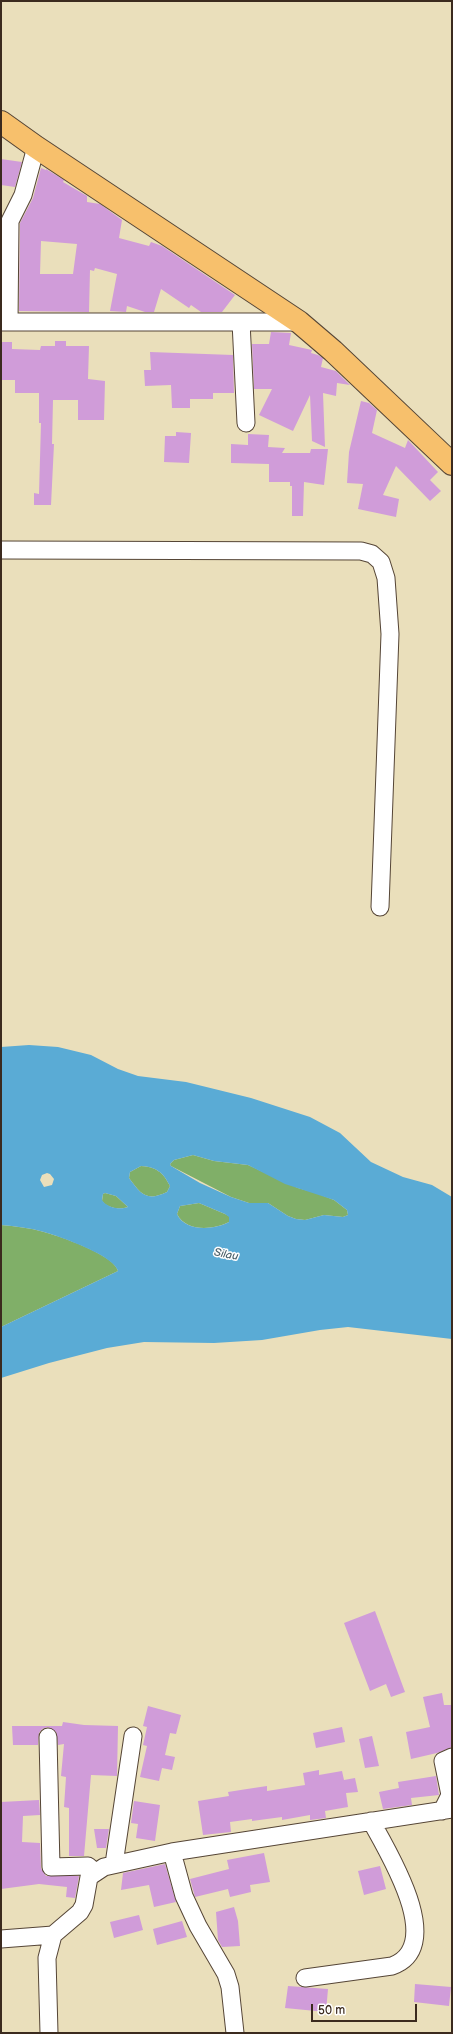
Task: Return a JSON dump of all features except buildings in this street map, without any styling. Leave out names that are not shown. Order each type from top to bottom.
[{"type":"main road","points":[[1,122],[36,147],[299,322],[333,351],[452,464]]},
{"type":"street","points":[[36,147],[24,195],[10,221],[5,322],[299,322]]},
{"type":"street","points":[[241,322],[246,423]]},
{"type":"street","points":[[1,550],[361,551],[377,557],[381,562],[386,578],[390,634],[380,908]]},
{"type":"street","points":[[114,1864],[133,1736]]},
{"type":"street","points":[[48,1737],[51,1867],[88,1866],[95,1872]]},
{"type":"street","points":[[49,2033],[47,1958],[53,1935],[80,1912],[84,1904],[89,1877],[95,1872],[114,1864],[172,1852],[447,1810],[450,1795],[443,1761],[452,1757]]},
{"type":"street","points":[[305,1978],[392,1966],[403,1962],[412,1948],[415,1929],[411,1905],[401,1877],[371,1821]]},
{"type":"street","points":[[172,1852],[184,1896],[198,1926],[226,1974],[230,1987],[235,2033]]},
{"type":"street","points":[[1,1939],[53,1935]]},
{"type":"green space","points":[[193,1155],[214,1161],[248,1165],[298,1188],[334,1200],[347,1210],[348,1215],[343,1217],[324,1215],[305,1220],[296,1219],[288,1216],[268,1203],[249,1203],[231,1197],[171,1166],[170,1164],[174,1160]]},
{"type":"green space","points":[[141,1166],[155,1169],[165,1177],[170,1186],[167,1192],[160,1195],[149,1196],[145,1195],[137,1188],[129,1178],[130,1172]]},
{"type":"green space","points":[[105,1193],[116,1196],[128,1207],[110,1207],[102,1201],[103,1194]]},
{"type":"green space","points":[[199,1203],[229,1216],[229,1222],[215,1227],[200,1228],[193,1227],[181,1220],[177,1214],[180,1206]]},
{"type":"green space","points":[[1,1225],[22,1227],[51,1234],[86,1247],[115,1265],[118,1271],[1,1327]]},
{"type":"water","name":"Silau","points":[[29,1045],[58,1047],[91,1055],[118,1069],[138,1076],[186,1082],[251,1098],[310,1117],[340,1133],[371,1162],[403,1177],[432,1185],[452,1197],[452,1339],[348,1327],[320,1330],[262,1340],[214,1343],[144,1342],[107,1348],[49,1363],[1,1378],[1,1327],[118,1271],[115,1265],[107,1259],[86,1247],[51,1234],[22,1227],[1,1225],[1,1047]],"holes":[[[193,1155],[214,1161],[248,1165],[285,1184],[334,1200],[347,1210],[348,1215],[343,1217],[324,1215],[305,1220],[296,1219],[288,1216],[268,1203],[249,1203],[231,1197],[200,1183],[171,1166],[170,1164],[174,1160]],[[141,1166],[155,1169],[165,1177],[170,1186],[167,1192],[160,1195],[145,1195],[129,1178],[130,1172]],[[47,1173],[50,1174],[54,1179],[52,1185],[44,1187],[40,1180],[42,1175]],[[105,1193],[116,1196],[128,1207],[114,1208],[107,1205],[102,1200],[103,1194]],[[199,1203],[225,1214],[229,1217],[229,1222],[216,1227],[193,1227],[181,1220],[177,1214],[180,1206]]]}]
